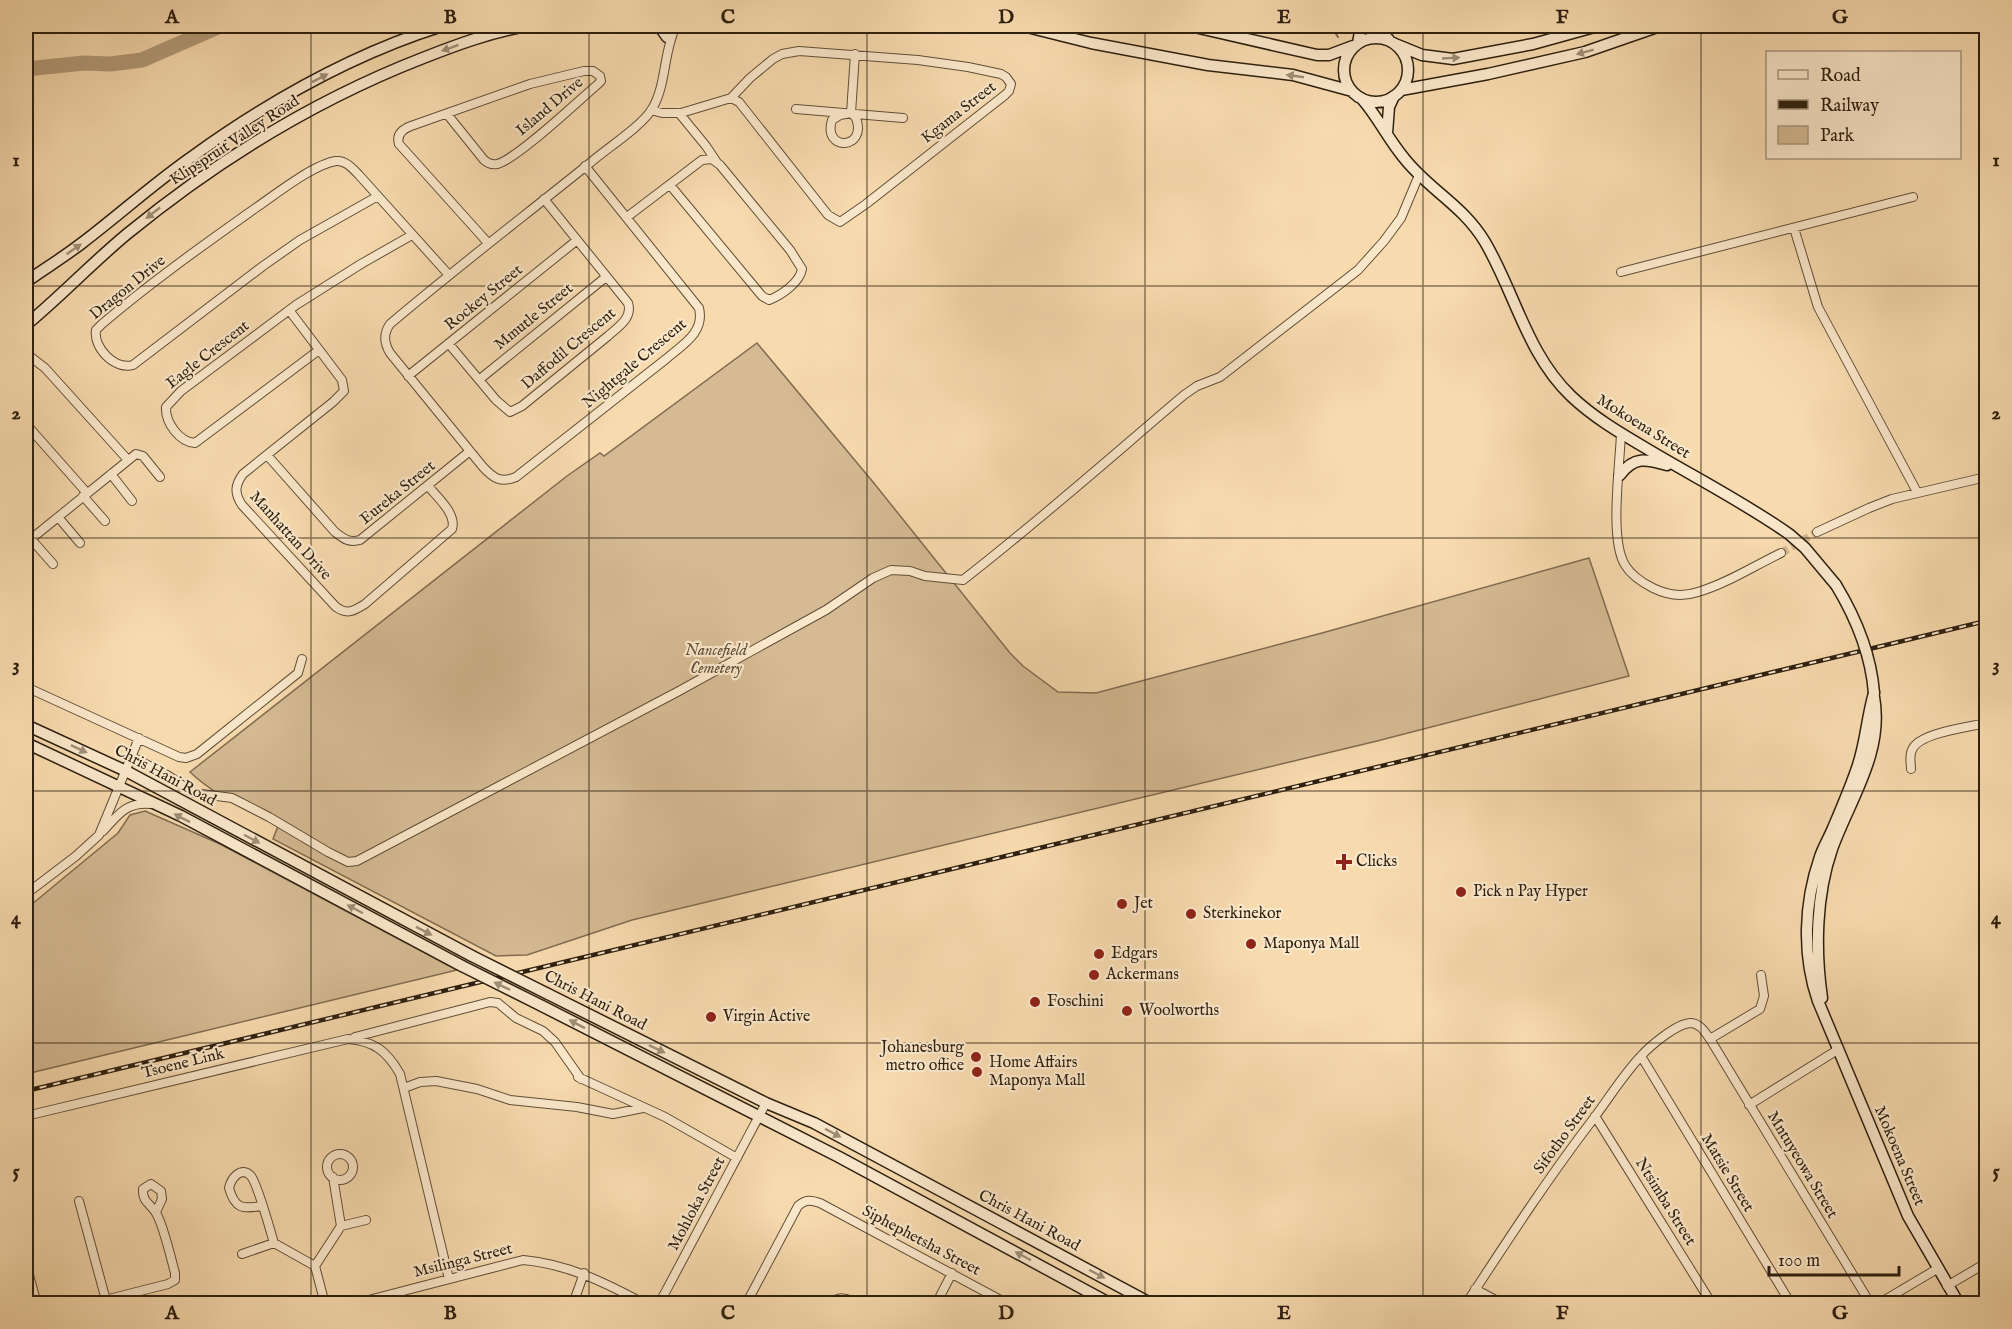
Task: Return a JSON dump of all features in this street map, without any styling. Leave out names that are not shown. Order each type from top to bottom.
[{"type":"main road","name":"Klipspruit Valley Road","points":[[26,282],[81,244],[192,156],[249,118],[286,96],[374,52],[442,26]]},
{"type":"main road","name":"Klipspruit Valley Road","points":[[26,325],[90,265],[136,227],[214,168],[266,135],[334,97],[386,72],[456,45],[527,26]]},
{"type":"main road","points":[[659,26],[666,36]]},
{"type":"main road","points":[[1023,26],[1091,43],[1197,63],[1293,75],[1352,91],[1362,99],[1378,102],[1397,93],[1585,52],[1660,26]]},
{"type":"main road","points":[[1190,26],[1317,55],[1329,55],[1370,38],[1392,42],[1422,56],[1453,59],[1533,44],[1598,26]]},
{"type":"main road","points":[[1352,91],[1344,75],[1344,64],[1350,50],[1357,44],[1361,26]]},
{"type":"main road","points":[[1376,26],[1406,58],[1408,66],[1407,75],[1387,117],[1387,134]]},
{"type":"main road","name":"Mokoena Street","points":[[1362,99],[1372,110],[1403,157],[1419,175],[1455,205],[1485,241],[1529,338],[1552,375],[1586,409],[1621,434],[1789,534],[1805,548],[1836,585],[1849,607],[1859,629],[1871,671],[1874,693],[1873,746],[1867,768],[1833,846],[1824,877],[1820,904],[1818,963],[1824,1013],[1908,1216],[1959,1304]]},
{"type":"main road","points":[[1620,475],[1631,463],[1639,460],[1679,468]]},
{"type":"main road","name":"Chris Hani Road","points":[[26,725],[126,771],[472,956],[766,1103],[814,1122],[1152,1304]]},
{"type":"main road","name":"Chris Hani Road","points":[[26,743],[120,786],[462,966],[839,1157],[1111,1304]]},
{"type":"street","points":[[585,166],[651,110],[658,95],[666,36],[676,26]]},
{"type":"street","name":"Kgama Street","points":[[651,110],[679,113],[731,98],[763,66],[782,54],[799,51],[918,60],[990,72],[1006,77],[1010,87],[1005,95],[859,210],[840,222],[828,215],[739,102],[731,98]]},
{"type":"street","points":[[851,113],[840,115],[832,120],[829,129],[831,136],[838,142],[847,143],[856,138],[859,124],[851,113],[855,54]]},
{"type":"street","name":"Island Drive","points":[[447,114],[484,160],[498,164],[517,153],[597,85],[601,81],[600,76],[593,71],[584,72],[530,84],[403,129],[398,139],[399,144],[488,243]]},
{"type":"street","points":[[796,109],[903,118]]},
{"type":"street","points":[[670,185],[762,296],[769,300],[773,299],[801,275],[802,269],[790,250],[679,113]]},
{"type":"street","points":[[627,217],[702,160],[711,158],[717,162]]},
{"type":"street","name":"Dragon Drive","points":[[378,196],[300,240],[262,266],[133,365],[124,366],[115,362],[97,343],[96,330],[112,315],[232,225],[284,188],[325,165],[341,161],[348,164],[378,196],[448,274]]},
{"type":"street","name":"Nightgale Crescent","points":[[585,166],[699,308],[701,317],[696,332],[666,359],[516,477],[505,481],[493,477],[408,376],[386,347],[386,330],[448,274],[544,199],[585,166]]},
{"type":"street","points":[[132,757],[167,775],[194,793],[232,798],[328,852],[348,862],[357,861],[680,691],[826,610],[873,578],[891,570],[963,580],[1067,496],[1184,395],[1197,386],[1220,377],[1358,270],[1401,218],[1419,175]]},
{"type":"street","points":[[1621,272],[1913,197]]},
{"type":"street","name":"Daffodil Crescent","points":[[449,344],[496,400],[510,412],[515,411],[535,396],[615,331],[629,315],[628,303],[544,199]]},
{"type":"street","points":[[1794,228],[1818,307],[1917,492]]},
{"type":"street","name":"Eagle Crescent","points":[[319,350],[195,443],[185,440],[167,420],[166,407],[181,391],[289,310],[353,268],[412,235]]},
{"type":"street","name":"Rockey Street","points":[[408,376],[576,241]]},
{"type":"street","name":"Mmutle Street","points":[[480,379],[606,277]]},
{"type":"street","name":"Manhattan Drive","points":[[289,310],[342,380],[344,391],[243,474],[238,481],[237,497],[343,612],[353,611],[365,604],[452,529],[454,525],[452,516],[428,486]]},
{"type":"street","points":[[29,358],[45,368],[128,460]]},
{"type":"street","points":[[26,424],[105,521]]},
{"type":"street","points":[[1621,434],[1618,542],[1625,565],[1635,576],[1658,590],[1672,595],[1696,593],[1781,553]]},
{"type":"street","name":"Eureka Street","points":[[267,455],[335,532],[345,540],[352,542],[360,540],[470,451]]},
{"type":"street","points":[[53,564],[28,541],[136,454],[140,454],[160,477]]},
{"type":"street","points":[[111,474],[132,501]]},
{"type":"street","points":[[1817,532],[1869,508],[1917,492],[1986,477]]},
{"type":"street","points":[[58,517],[80,543]]},
{"type":"street","points":[[26,687],[179,757],[186,758],[197,754],[298,673],[302,659]]},
{"type":"street","points":[[1911,769],[1911,751],[1918,742],[1937,734],[1986,723]]},
{"type":"street","points":[[99,835],[139,738]]},
{"type":"street","points":[[26,894],[76,856],[126,807],[140,803],[157,805]]},
{"type":"street","points":[[1710,1039],[1760,1009],[1764,996],[1761,975]]},
{"type":"street","name":"Tsoene Link","points":[[26,1116],[348,1039],[490,1002],[498,1003],[516,1018],[543,1032],[555,1042],[577,1077],[643,1108]]},
{"type":"street","name":"Sifotho Street","points":[[1466,1304],[1558,1166],[1641,1056],[1684,1024],[1696,1024],[1710,1039]]},
{"type":"street","name":"Tsoene Link","points":[[348,1039],[361,1040],[378,1047],[392,1060],[400,1074],[404,1088]]},
{"type":"street","name":"Mntuyeowa Street","points":[[1710,1039],[1867,1298],[1875,1302],[1883,1301],[1937,1269]]},
{"type":"street","points":[[1749,1105],[1839,1049]]},
{"type":"street","name":"Matsie Street","points":[[1641,1056],[1791,1304]]},
{"type":"street","points":[[449,1279],[404,1088],[420,1082],[436,1081],[477,1089],[510,1100],[577,1107],[613,1114],[643,1108],[689,1129],[737,1158]]},
{"type":"street","name":"Mohloka Street","points":[[659,1304],[766,1103]]},
{"type":"street","name":"Ntsimba Street","points":[[1595,1116],[1712,1304]]},
{"type":"street","points":[[262,1206],[246,1209],[238,1206],[232,1199],[228,1188],[234,1176],[240,1172],[247,1173],[253,1178],[262,1206],[274,1244],[315,1266],[325,1304]]},
{"type":"street","points":[[315,1266],[341,1226],[333,1177]]},
{"type":"street","name":"Siphephetsha Street","points":[[746,1304],[798,1206],[811,1200],[1008,1304]]},
{"type":"street","points":[[79,1201],[106,1301]]},
{"type":"street","points":[[89,1304],[168,1284],[175,1279],[156,1212]]},
{"type":"street","points":[[341,1226],[366,1220]]},
{"type":"street","points":[[242,1254],[274,1244]]},
{"type":"street","name":"Msilinga Street","points":[[352,1304],[379,1300],[523,1260],[545,1263],[584,1274],[645,1304]]},
{"type":"street","points":[[1947,1286],[1986,1263]]},
{"type":"street","points":[[26,1264],[37,1304]]},
{"type":"street","points":[[936,1304],[952,1273]]},
{"type":"street","points":[[573,1304],[584,1274]]},
{"type":"street","points":[[1475,1289],[1503,1304]]},
{"type":"street","points":[[830,1304],[834,1300],[843,1298],[857,1304]]},
{"type":"green space","name":"Nancefield Cemetery","points":[[757,343],[873,482],[1010,653],[1023,666],[1058,692],[1096,693],[1322,633],[1589,558],[1629,676],[1377,741],[632,920],[527,955],[496,956],[273,839],[278,826],[221,795],[190,772],[567,476],[600,453],[604,456]]},
{"type":"green space","points":[[145,811],[220,844],[457,970],[26,1074],[26,909],[118,833],[130,815]]},
{"type":"waterway","points":[[26,69],[142,60],[220,26]]},
{"type":"waterway","points":[[1325,26],[1333,29],[1338,37]]},
{"type":"tunnel","points":[[1781,553],[1817,532]]},
{"type":"railway","points":[[26,1091],[1986,621]]},
{"type":"place","name":"Clicks","points":[[1344,862]]},
{"type":"place","name":"Pick n Pay Hyper","points":[[1461,892]]},
{"type":"place","name":"Jet","points":[[1122,904]]},
{"type":"place","name":"Sterkinekor","points":[[1191,914]]},
{"type":"place","name":"Maponya Mall","points":[[1251,944]]},
{"type":"place","name":"Edgars","points":[[1099,954]]},
{"type":"place","name":"Ackermans","points":[[1094,975]]},
{"type":"place","name":"Foschini","points":[[1035,1002]]},
{"type":"place","name":"Woolworths","points":[[1127,1011]]},
{"type":"place","name":"Virgin Active","points":[[711,1017]]},
{"type":"place","name":"Johanesburg metro office","points":[[976,1057]]},
{"type":"place","name":"Home Affairs Maponya Mall","points":[[977,1072]]}]
